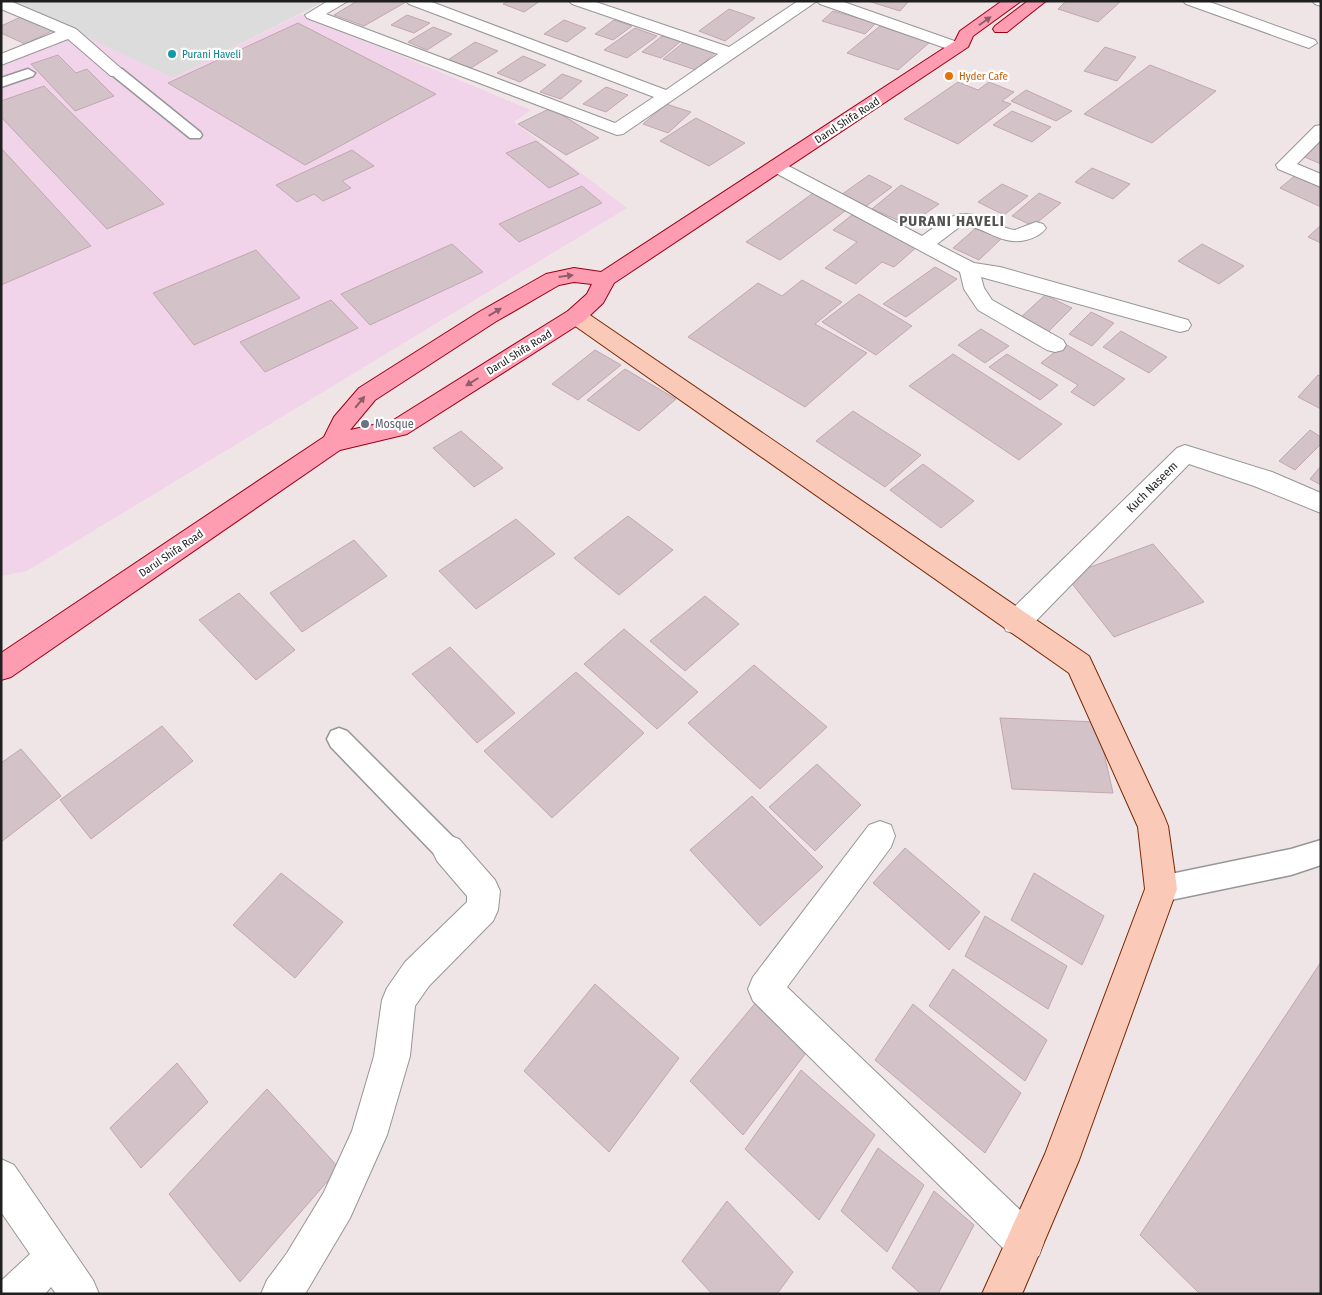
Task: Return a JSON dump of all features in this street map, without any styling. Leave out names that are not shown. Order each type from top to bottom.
[{"type":"main road","name":"Darul Shifa Road","points":[[1,668],[334,443],[399,428],[576,316],[596,298],[606,279],[959,45],[966,34],[1013,1]]},
{"type":"main road","points":[[959,45],[983,40],[1038,1]]},
{"type":"main road","points":[[334,443],[342,423],[367,394],[487,317],[553,278],[574,275],[606,279]]},
{"type":"street","points":[[340,1],[313,15],[618,130],[809,1]]},
{"type":"street","points":[[414,1],[667,96]]},
{"type":"street","points":[[577,1],[730,53]]},
{"type":"street","points":[[825,1],[959,45]]},
{"type":"street","points":[[1190,1],[1309,43]]},
{"type":"street","points":[[1,3],[70,32],[118,72]]},
{"type":"street","points":[[1,60],[70,32]]},
{"type":"street","points":[[1321,130],[1285,165],[1321,181]]},
{"type":"street","points":[[777,166],[968,270],[993,272],[1180,325]]},
{"type":"street","points":[[922,245],[958,219],[976,222],[1012,238],[1025,236],[1036,228]]},
{"type":"street","points":[[968,270],[974,289],[985,305],[1055,345]]},
{"type":"street","points":[[576,316],[1079,665],[1153,826],[1160,889],[1061,1160],[1006,1292]]},
{"type":"street","name":"Kuch Naseem","points":[[1016,623],[1185,454],[1263,479],[1321,503]]},
{"type":"street","points":[[880,836],[765,989],[1026,1242]]},
{"type":"street","points":[[281,1294],[301,1267],[337,1205],[368,1135],[392,1056],[399,1000],[417,974],[482,910],[484,890],[448,850]]},
{"type":"street","points":[[1,1178],[78,1294]]},
{"type":"street","points":[[16,1294],[54,1258]]},
{"type":"lane","points":[[118,72],[195,135]]},
{"type":"lane","points":[[1,83],[28,73]]},
{"type":"lane","points":[[339,739],[448,850]]},
{"type":"lane","points":[[1160,889],[1291,862],[1321,852]]},
{"type":"shaded area","name":"Purani Haveli","points":[[6,1],[325,1],[173,78]]},
{"type":"shaded area","points":[[301,14],[531,110],[514,122],[627,208],[27,571],[1,576],[1,58],[70,29],[173,78]]},
{"type":"building","points":[[357,1],[406,2],[364,26],[334,15]]},
{"type":"building","points":[[508,1],[540,1],[524,12],[503,4]]},
{"type":"building","points":[[872,1],[909,1],[900,11]]},
{"type":"building","points":[[1066,1],[1121,1],[1098,22],[1058,9]]},
{"type":"building","points":[[729,9],[755,18],[725,41],[699,31]]},
{"type":"building","points":[[833,11],[876,23],[865,34],[822,21]]},
{"type":"building","points":[[25,15],[56,29],[25,44],[1,33],[1,26]]},
{"type":"building","points":[[407,15],[430,23],[414,33],[391,25]]},
{"type":"building","points":[[564,20],[586,28],[567,42],[544,34]]},
{"type":"building","points":[[614,20],[632,26],[613,40],[595,34]]},
{"type":"building","points":[[298,23],[436,94],[305,165],[168,83]]},
{"type":"building","points":[[880,26],[930,42],[898,70],[847,53]]},
{"type":"building","points":[[433,27],[452,34],[427,50],[408,42]]},
{"type":"building","points":[[635,28],[657,36],[627,58],[604,50]]},
{"type":"building","points":[[662,36],[681,41],[661,58],[642,52]]},
{"type":"building","points":[[475,42],[498,51],[471,68],[448,60]]},
{"type":"building","points":[[684,42],[716,52],[696,70],[663,59]]},
{"type":"building","points":[[1105,47],[1136,57],[1117,81],[1084,71]]},
{"type":"building","points":[[58,55],[76,73],[87,69],[114,96],[75,111],[31,64]]},
{"type":"building","points":[[523,56],[546,65],[520,82],[497,73]]},
{"type":"building","points":[[1150,65],[1216,91],[1152,143],[1084,114]]},
{"type":"building","points":[[562,74],[582,81],[561,99],[540,92]]},
{"type":"building","points":[[958,82],[978,90],[989,82],[1014,92],[1002,101],[1011,104],[958,144],[904,119]]},
{"type":"building","points":[[44,86],[164,204],[107,229],[1,117],[1,101]]},
{"type":"building","points":[[606,87],[628,95],[606,112],[583,104]]},
{"type":"building","points":[[1026,90],[1072,111],[1056,121],[1011,101]]},
{"type":"building","points":[[666,104],[691,112],[668,133],[643,124]]},
{"type":"building","points":[[551,108],[599,138],[566,155],[518,124]]},
{"type":"building","points":[[1012,111],[1051,127],[1032,142],[993,125]]},
{"type":"building","points":[[696,118],[745,143],[709,166],[660,141]]},
{"type":"building","points":[[1321,139],[1321,164],[1300,155]]},
{"type":"building","points":[[536,141],[579,174],[549,188],[506,153]]},
{"type":"building","points":[[1,148],[91,246],[1,285]]},
{"type":"building","points":[[352,150],[374,166],[342,181],[351,188],[323,201],[314,194],[297,202],[276,185]]},
{"type":"building","points":[[1092,168],[1130,184],[1113,199],[1075,182]]},
{"type":"building","points":[[1297,174],[1321,185],[1321,207],[1280,188]]},
{"type":"building","points":[[869,175],[892,187],[865,207],[841,195]]},
{"type":"building","points":[[1002,184],[1028,196],[1004,215],[978,202]]},
{"type":"building","points":[[901,185],[939,204],[909,225],[872,209]]},
{"type":"building","points":[[582,186],[602,203],[519,242],[499,224]]},
{"type":"building","points":[[816,191],[849,208],[780,260],[746,242]]},
{"type":"building","points":[[1039,193],[1061,203],[1033,226],[1012,216]]},
{"type":"building","points":[[852,215],[918,246],[894,267],[882,262],[856,284],[825,268],[857,242],[833,230]]},
{"type":"building","points":[[1321,226],[1321,243],[1308,237]]},
{"type":"building","points":[[977,227],[1002,238],[979,260],[953,248]]},
{"type":"building","points":[[452,244],[483,272],[370,325],[341,294]]},
{"type":"building","points":[[1202,244],[1244,266],[1219,284],[1178,261]]},
{"type":"building","points":[[256,250],[300,298],[194,345],[153,293]]},
{"type":"building","points":[[935,267],[957,279],[906,317],[883,304]]},
{"type":"building","points":[[802,280],[842,302],[815,324],[867,353],[805,407],[688,337],[758,283],[782,296]]},
{"type":"building","points":[[859,294],[912,326],[876,355],[822,322]]},
{"type":"building","points":[[1045,295],[1072,308],[1047,333],[1019,319]]},
{"type":"building","points":[[331,300],[358,328],[265,372],[240,342]]},
{"type":"building","points":[[1091,312],[1114,323],[1092,346],[1069,334]]},
{"type":"building","points":[[981,329],[1009,346],[985,363],[958,345]]},
{"type":"building","points":[[1121,331],[1167,357],[1149,373],[1103,347]]},
{"type":"building","points":[[1065,344],[1125,379],[1094,406],[1071,392],[1078,385],[1041,363]]},
{"type":"building","points":[[595,350],[621,365],[578,400],[552,384]]},
{"type":"building","points":[[953,354],[1062,424],[1019,460],[909,386]]},
{"type":"building","points":[[1007,354],[1058,385],[1040,400],[989,367]]},
{"type":"building","points":[[625,369],[676,399],[639,431],[587,400]]},
{"type":"building","points":[[1318,375],[1321,376],[1321,409],[1298,397]]},
{"type":"building","points":[[853,411],[921,455],[885,487],[816,441]]},
{"type":"building","points":[[1310,430],[1321,437],[1321,444],[1295,470],[1279,461]]},
{"type":"building","points":[[461,431],[503,468],[474,487],[433,448]]},
{"type":"building","points":[[923,464],[974,501],[941,528],[890,490]]},
{"type":"building","points":[[1321,466],[1321,485],[1310,479]]},
{"type":"building","points":[[628,516],[673,550],[619,595],[574,558]]},
{"type":"building","points":[[516,519],[555,554],[476,609],[439,571]]},
{"type":"building","points":[[354,540],[387,576],[302,632],[270,593]]},
{"type":"building","points":[[1153,544],[1204,602],[1114,637],[1066,576]]},
{"type":"building","points":[[239,593],[295,650],[256,680],[199,620]]},
{"type":"building","points":[[705,596],[739,624],[685,671],[650,641]]},
{"type":"building","points":[[624,629],[698,692],[657,729],[584,664]]},
{"type":"building","points":[[450,647],[515,713],[477,743],[412,674]]},
{"type":"building","points":[[754,665],[827,727],[760,789],[688,723]]},
{"type":"building","points":[[576,672],[644,733],[552,818],[484,751]]},
{"type":"building","points":[[1000,718],[1097,722],[1113,793],[1012,789]]},
{"type":"building","points":[[162,726],[193,761],[91,839],[60,800]]},
{"type":"building","points":[[21,749],[61,796],[1,842],[1,763]]},
{"type":"building","points":[[817,764],[861,805],[815,851],[769,807]]},
{"type":"building","points":[[752,796],[823,867],[760,926],[690,850]]},
{"type":"building","points":[[905,848],[980,912],[949,950],[873,883]]},
{"type":"building","points":[[281,873],[343,922],[295,978],[233,925]]},
{"type":"building","points":[[1034,873],[1104,916],[1082,965],[1011,920]]},
{"type":"building","points":[[985,916],[1067,966],[1048,1009],[965,956]]},
{"type":"building","points":[[1321,962],[1321,1294],[1200,1294],[1140,1235]]},
{"type":"building","points":[[953,969],[1047,1040],[1025,1081],[929,1006]]},
{"type":"building","points":[[595,984],[679,1058],[609,1152],[524,1071]]},
{"type":"building","points":[[758,1000],[809,1049],[743,1135],[690,1081]]},
{"type":"building","points":[[913,1004],[1021,1093],[985,1153],[875,1060]]},
{"type":"building","points":[[177,1063],[208,1102],[141,1168],[110,1128]]},
{"type":"building","points":[[801,1070],[875,1135],[819,1220],[745,1149]]},
{"type":"building","points":[[267,1089],[339,1168],[240,1282],[169,1194]]},
{"type":"building","points":[[878,1148],[924,1185],[887,1252],[841,1211]]},
{"type":"building","points":[[934,1191],[974,1225],[938,1294],[921,1294],[892,1268]]},
{"type":"building","points":[[727,1201],[793,1272],[777,1294],[712,1294],[682,1261]]},
{"type":"place","name":"Purani Haveli","points":[[172,54]]},
{"type":"place","name":"Hyder Cafe","points":[[949,76]]},
{"type":"place","name":"Mosque","points":[[365,424]]},
{"type":"district","name":"PURANI HAVELI","points":[[952,221]]}]
